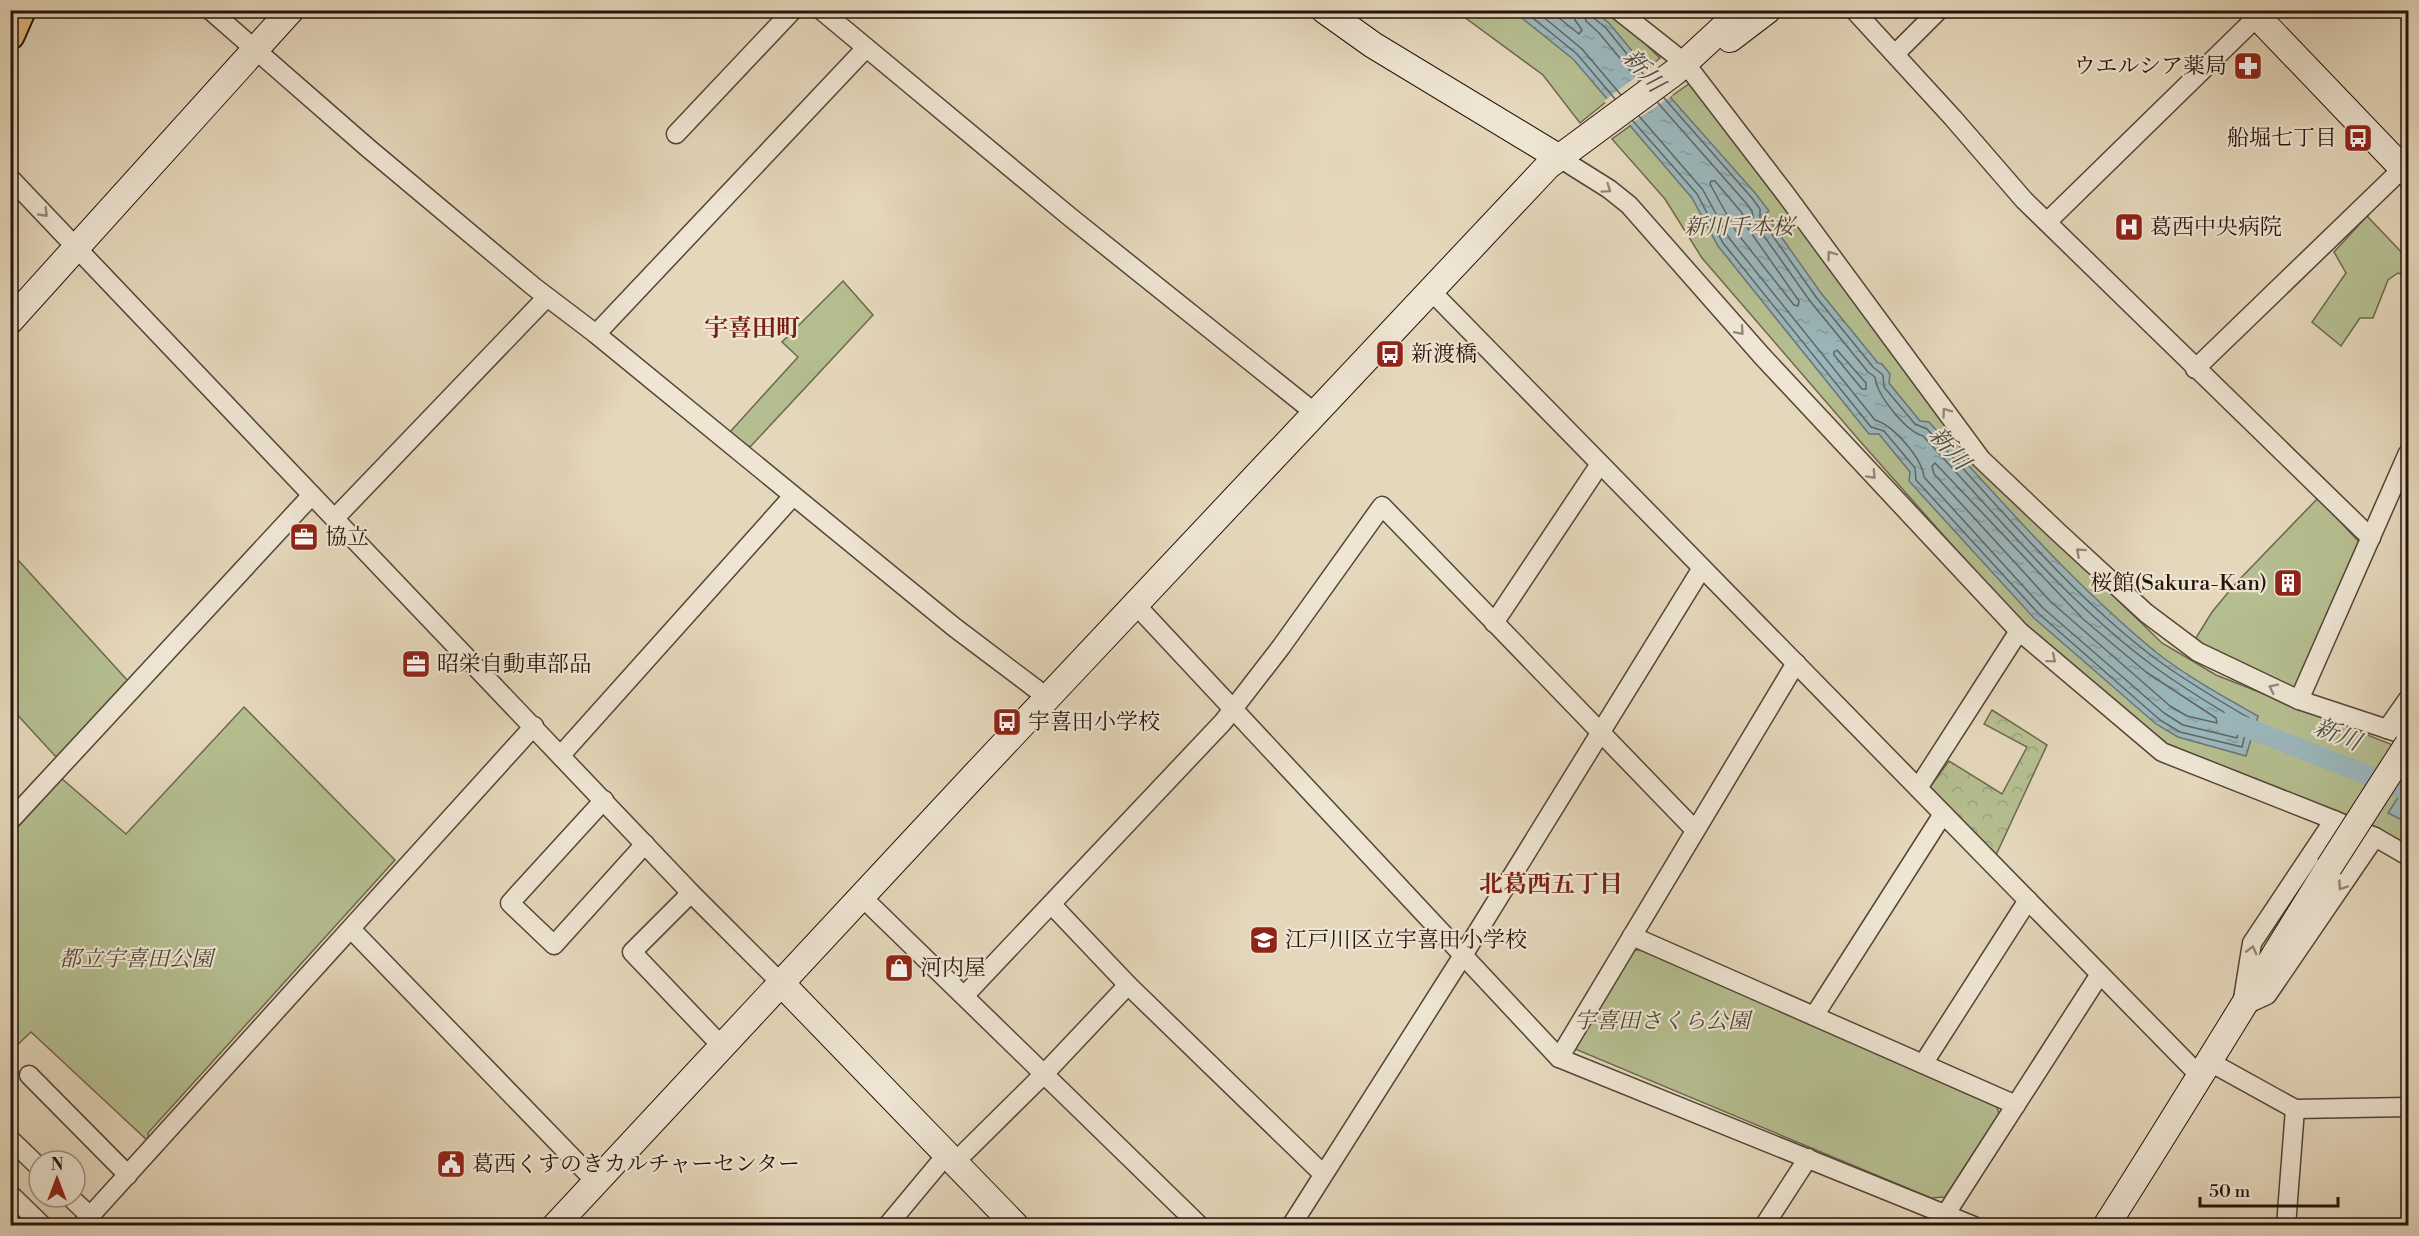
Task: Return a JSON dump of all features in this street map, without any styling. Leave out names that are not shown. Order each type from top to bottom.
[{"type":"main road","points":[[10,35],[21,10]]},
{"type":"street","points":[[210,10],[368,148],[547,297],[596,334],[954,627],[1047,698]]},
{"type":"street","points":[[10,321],[291,10]]},
{"type":"street","points":[[676,134],[793,10]]},
{"type":"street","points":[[821,10],[1070,216],[1315,413]]},
{"type":"street","points":[[1324,10],[1373,45],[1558,157],[1609,189],[1629,205],[1778,373],[2019,631],[2162,752],[2375,837],[2409,856]]},
{"type":"street","points":[[1618,10],[1680,68],[1784,192],[1981,459],[2111,580],[2182,642],[2198,652],[2299,700],[2409,736]]},
{"type":"street","points":[[555,1226],[1135,604],[1558,157],[1680,68],[1742,10]]},
{"type":"street","points":[[1680,68],[1718,48],[1768,10]]},
{"type":"street","points":[[1854,10],[2024,200],[2371,538]]},
{"type":"street","points":[[1894,54],[1939,10]]},
{"type":"street","points":[[2047,222],[2258,13],[2407,167],[2195,369]]},
{"type":"street","points":[[596,334],[866,48]]},
{"type":"street","points":[[10,178],[691,893],[1016,1226]]},
{"type":"street","points":[[1431,291],[2100,974],[2205,1069],[2295,1109],[2409,1107]]},
{"type":"street","points":[[335,518],[547,297]]},
{"type":"street","points":[[2299,700],[2409,453]]},
{"type":"street","points":[[1494,623],[1600,464]]},
{"type":"street","points":[[10,821],[312,495]]},
{"type":"street","points":[[561,755],[793,496]]},
{"type":"street","points":[[965,995],[1224,722],[1382,506],[1694,829]]},
{"type":"street","points":[[1291,1226],[1462,957],[1702,568]]},
{"type":"street","points":[[1135,604],[1462,957],[1559,1058],[1808,1158],[1942,1220],[1974,1226]]},
{"type":"street","points":[[1918,788],[2019,631]]},
{"type":"street","points":[[1559,1058],[1694,829],[1796,663]]},
{"type":"street","points":[[2387,729],[2409,699]]},
{"type":"street","points":[[86,1221],[534,726]]},
{"type":"street","points":[[2106,1226],[2409,744]]},
{"type":"street","points":[[604,800],[510,903],[554,945],[645,844]]},
{"type":"street","points":[[1814,1016],[1943,814]]},
{"type":"street","points":[[2242,1007],[2252,943],[2334,820]]},
{"type":"street","points":[[2242,1007],[2267,995],[2375,837]]},
{"type":"street","points":[[691,893],[632,952],[713,1037]]},
{"type":"street","points":[[861,897],[965,995],[1200,1226]]},
{"type":"street","points":[[1923,1064],[2028,900]]},
{"type":"street","points":[[1052,905],[1128,985],[1323,1174]]},
{"type":"street","points":[[351,929],[596,1182]]},
{"type":"street","points":[[1632,936],[2016,1105]]},
{"type":"street","points":[[1942,1220],[2100,974]]},
{"type":"street","points":[[887,1226],[951,1158],[1044,1073],[1128,985]]},
{"type":"street","points":[[28,1075],[128,1175]]},
{"type":"street","points":[[2286,1226],[2295,1109]]},
{"type":"street","points":[[10,1139],[27,1155]]},
{"type":"street","points":[[1764,1226],[1808,1158]]},
{"type":"street","points":[[10,1194],[43,1226]]},
{"type":"green space","points":[[1456,11],[1611,11],[1660,58],[1580,123],[1543,75]]},
{"type":"green space","name":"新川千本桜","points":[[1690,83],[1977,464],[2162,643],[2216,675],[2408,751],[2408,852],[2162,746],[2022,624],[1702,258],[1665,199],[1612,139]]},
{"type":"green space","points":[[2367,216],[2408,259],[2408,277],[2398,273],[2388,280],[2373,318],[2360,318],[2341,346],[2312,322],[2346,273],[2334,252]]},
{"type":"green space","points":[[843,281],[873,315],[750,447],[729,433],[798,357],[782,342]]},
{"type":"green space","points":[[2318,498],[2361,544],[2297,694],[2191,646],[2212,612],[2236,583]]},
{"type":"green space","points":[[11,561],[19,561],[128,681],[57,758],[11,708]]},
{"type":"green space","name":"都立宇喜田公園","points":[[244,707],[395,860],[148,1133],[148,1141],[31,1032],[11,1051],[11,832],[61,778],[126,834]]},
{"type":"green space","points":[[1992,710],[2047,745],[1996,855],[1930,787],[1949,761],[2002,794],[2027,747],[1984,724]]},
{"type":"green space","name":"宇喜田さくら公園","points":[[1633,950],[1644,950],[1997,1107],[1999,1114],[1945,1197],[1931,1198],[1575,1049]]},
{"type":"water","points":[[1513,11],[1594,11],[1609,23],[1671,98],[1756,194],[1769,211],[1765,214],[1821,293],[1878,363],[1882,364],[1890,374],[1889,383],[1920,421],[1929,422],[2039,542],[2126,627],[2181,670],[2258,716],[2246,756],[2178,737],[2156,724],[2034,618],[1909,481],[1910,472],[1879,434],[1869,434],[1718,246],[1692,198],[1573,59]]},
{"type":"water","points":[[2408,782],[2408,823],[2388,813]]},
{"type":"pier","points":[[1649,67],[1673,95],[1626,127],[1604,101]]},
{"type":"waterway","name":"新川","points":[[2230,721],[2408,791]]},
{"type":"place","name":"ウエルシア薬局","points":[[2248,66]]},
{"type":"place","name":"船堀七丁目","points":[[2358,138]]},
{"type":"place","name":"葛西中央病院","points":[[2129,227]]},
{"type":"place","name":"新渡橋","points":[[1390,354]]},
{"type":"place","name":"協立","points":[[304,537]]},
{"type":"place","name":"桜館(Sakura-Kan)","points":[[2288,583]]},
{"type":"place","name":"昭栄自動車部品","points":[[416,664]]},
{"type":"place","name":"宇喜田小学校","points":[[1007,722]]},
{"type":"place","name":"江戸川区立宇喜田小学校","points":[[1264,940]]},
{"type":"place","name":"河内屋","points":[[899,968]]},
{"type":"place","name":"葛西くすのきカルチャーセンター","points":[[451,1164]]},
{"type":"district","name":"宇喜田町","points":[[752,329]]},
{"type":"district","name":"北葛西五丁目","points":[[1551,885]]}]
